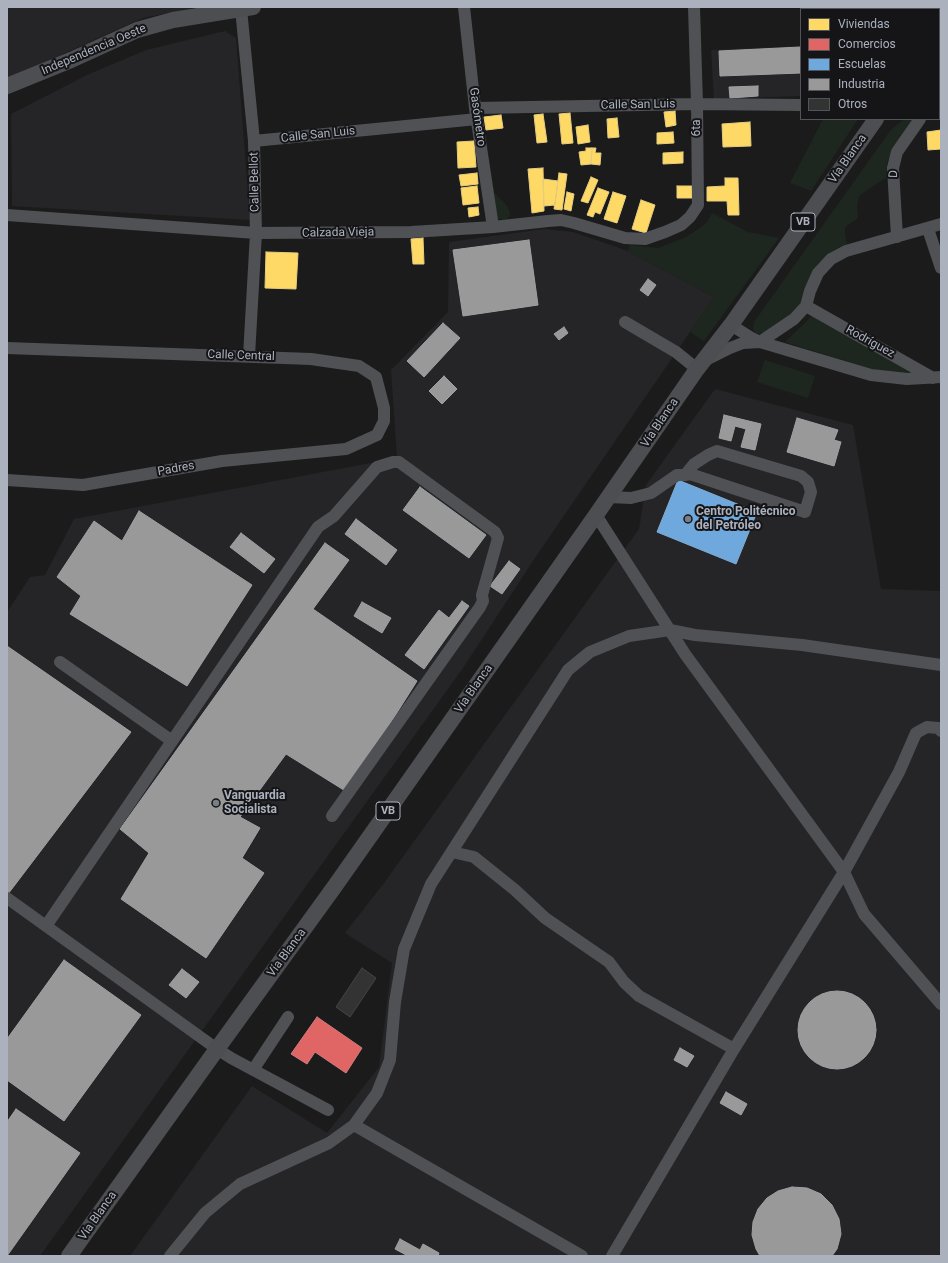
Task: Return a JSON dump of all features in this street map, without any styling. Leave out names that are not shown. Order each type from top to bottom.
[{"type":"main road","name":"Independencia Oeste","points":[[7,86],[71,60],[136,30],[173,20],[247,8]]},
{"type":"main road","name":"Vía Blanca","points":[[69,1256],[335,886],[609,497],[700,365],[731,325],[875,120]]},
{"type":"street","name":"Gasómetro","points":[[464,7],[476,114],[493,227]]},
{"type":"street","name":"6ta","points":[[666,232],[681,225],[698,205],[694,7]]},
{"type":"street","name":"Calle Bellot","points":[[247,8],[254,141],[256,234],[249,356]]},
{"type":"street","name":"Calle San Luis","points":[[254,141],[476,114],[697,104],[800,105]]},
{"type":"street","name":"D","points":[[897,237],[893,168],[897,152],[919,120]]},
{"type":"street","name":"Calzada Vieja","points":[[7,215],[256,234],[411,232],[493,227],[561,220],[625,238],[645,239],[666,232]]},
{"type":"street","points":[[624,322],[700,365],[730,348],[743,343],[760,342],[794,319],[806,306],[810,291],[818,273],[831,259],[846,251],[928,229],[941,224]]},
{"type":"street","points":[[928,229],[941,268]]},
{"type":"street","name":"Rodríguez","points":[[806,306],[937,377]]},
{"type":"street","points":[[731,325],[760,342],[871,375],[907,379],[937,377]]},
{"type":"street","name":"Calle Central","points":[[7,348],[311,359],[359,366],[376,377],[384,408],[384,421],[377,435],[346,449]]},
{"type":"street","name":"Padres","points":[[7,480],[83,485],[222,461],[346,449]]},
{"type":"street","points":[[609,497],[631,498],[650,493],[677,475],[685,475],[690,474],[805,512],[811,492],[808,482],[801,476],[717,451],[694,464],[685,475]]},
{"type":"street","points":[[46,926],[318,527],[334,516],[377,467],[393,462],[399,462],[495,532],[498,538],[482,595],[483,601],[480,607],[332,816]]},
{"type":"street","points":[[596,515],[685,654],[844,872],[864,914],[941,1004]]},
{"type":"street","points":[[170,1256],[205,1213],[240,1184],[329,1143],[354,1125],[377,1093],[390,1060],[395,1002],[404,949],[431,884],[568,670],[590,652],[629,636],[670,630],[695,635],[802,645],[941,665]]},
{"type":"street","points":[[60,662],[172,741]]},
{"type":"street","points":[[612,1256],[734,1049],[844,872],[899,772],[916,733],[927,727],[938,728],[941,731]]},
{"type":"street","points":[[452,852],[474,857],[515,890],[545,918],[609,962],[624,982],[638,996],[734,1049]]},
{"type":"street","points":[[7,898],[217,1049],[328,1110]]},
{"type":"street","points":[[253,1070],[288,1017]]},
{"type":"street","points":[[354,1125],[582,1256]]},
{"type":"shaded area","points":[[7,7],[198,7],[143,18],[7,79]]},
{"type":"shaded area","points":[[941,7],[941,15],[940,16],[940,8],[914,8]]},
{"type":"shaded area","points":[[225,31],[236,38],[250,220],[12,206],[11,114],[87,75],[146,50]]},
{"type":"shaded area","points":[[800,46],[800,96],[714,99],[711,50]]},
{"type":"shaded area","points":[[822,120],[857,120],[811,191],[790,183]]},
{"type":"shaded area","points":[[903,120],[913,120],[887,162],[888,177],[859,196],[857,207],[858,218],[845,227],[847,244],[834,250],[817,265],[809,280],[802,302],[795,312],[764,333],[757,334],[753,329],[754,322],[890,131]]},
{"type":"shaded area","points":[[494,192],[507,206],[510,213],[509,217],[506,219],[499,219],[495,216]]},
{"type":"shaded area","points":[[712,213],[748,232],[779,238],[704,341],[690,332],[714,297],[628,251],[630,245],[658,248],[684,238],[707,222]]},
{"type":"shaded area","name":"Vanguardia Socialista","points":[[544,229],[573,232],[628,251],[714,297],[537,555],[463,668],[40,1256],[7,1256],[7,612],[30,577],[45,575],[74,519],[397,458],[391,370],[448,312],[449,242]]},
{"type":"shaded area","points":[[814,314],[921,375],[881,372],[785,342]]},
{"type":"shaded area","points":[[765,360],[815,376],[808,398],[757,382]]},
{"type":"shaded area","points":[[715,389],[853,425],[881,589],[941,591],[941,1256],[130,1256],[252,1086],[327,1133],[379,1067],[392,963],[345,933],[384,883],[639,529],[646,485]]},
{"type":"building: Viviendas","points":[[837,7],[863,7],[863,8]]},
{"type":"building: Viviendas","points":[[867,7],[887,7],[887,8]]},
{"type":"building: Viviendas","points":[[675,111],[676,125],[666,127],[664,112]]},
{"type":"building: Viviendas","points":[[570,113],[573,143],[562,144],[559,114]]},
{"type":"building: Viviendas","points":[[543,114],[547,142],[537,143],[534,115]]},
{"type":"building: Viviendas","points":[[501,115],[503,128],[486,130],[484,117]]},
{"type":"building: Viviendas","points":[[617,118],[619,137],[608,138],[607,119]]},
{"type":"building: Viviendas","points":[[750,122],[751,146],[723,147],[722,124]]},
{"type":"building: Viviendas","points":[[588,125],[590,142],[578,144],[576,127]]},
{"type":"building: Viviendas","points":[[941,130],[941,149],[928,150],[927,132]]},
{"type":"building: Viviendas","points":[[673,132],[674,143],[657,144],[657,133]]},
{"type":"building: Viviendas","points":[[474,141],[476,167],[458,168],[457,142]]},
{"type":"building: Viviendas","points":[[586,148],[592,148],[591,164],[581,165],[579,152],[586,151]]},
{"type":"building: Viviendas","points":[[592,148],[596,148],[595,153],[601,153],[600,165],[591,164]]},
{"type":"building: Viviendas","points":[[683,152],[683,163],[663,164],[663,153]]},
{"type":"building: Viviendas","points":[[543,168],[544,211],[532,213],[528,169]]},
{"type":"building: Viviendas","points":[[477,173],[478,184],[461,186],[459,175]]},
{"type":"building: Viviendas","points":[[559,173],[567,174],[562,210],[554,209]]},
{"type":"building: Viviendas","points":[[591,177],[598,180],[588,203],[581,201]]},
{"type":"building: Viviendas","points":[[725,178],[738,178],[739,215],[728,215],[727,201],[707,201],[707,187],[725,186]]},
{"type":"building: Viviendas","points":[[543,179],[558,181],[555,205],[544,206]]},
{"type":"building: Viviendas","points":[[477,186],[479,203],[463,205],[461,188]]},
{"type":"building: Viviendas","points":[[677,186],[693,186],[693,198],[677,198]]},
{"type":"building: Viviendas","points":[[598,188],[609,192],[600,214],[595,212],[593,217],[587,215]]},
{"type":"building: Viviendas","points":[[567,192],[574,194],[571,211],[564,209]]},
{"type":"building: Viviendas","points":[[613,192],[626,196],[617,223],[604,219]]},
{"type":"building: Viviendas","points":[[641,200],[655,205],[646,233],[632,229]]},
{"type":"building: Viviendas","points":[[478,207],[479,215],[469,217],[468,208]]},
{"type":"building: Viviendas","points":[[423,238],[424,264],[413,264],[411,239]]},
{"type":"building: Viviendas","points":[[266,252],[298,253],[296,289],[265,288]]},
{"type":"building: Comercios","points":[[317,1017],[362,1048],[346,1073],[315,1052],[307,1064],[291,1054]]},
{"type":"building: Escuelas","points":[[678,480],[757,512],[736,564],[657,532]]},
{"type":"building: Industria","points":[[800,47],[800,73],[720,76],[719,51]]},
{"type":"building: Industria","points":[[758,86],[758,96],[730,98],[729,87]]},
{"type":"building: Industria","points":[[529,240],[538,305],[463,316],[453,250]]},
{"type":"building: Industria","points":[[648,279],[656,285],[648,296],[640,290]]},
{"type":"building: Industria","points":[[443,323],[460,338],[424,377],[407,361]]},
{"type":"building: Industria","points":[[564,327],[568,333],[559,340],[554,334]]},
{"type":"building: Industria","points":[[444,376],[457,389],[442,404],[429,391]]},
{"type":"building: Industria","points":[[724,415],[761,424],[755,450],[741,447],[746,429],[735,426],[731,441],[719,438]]},
{"type":"building: Industria","points":[[797,418],[838,430],[834,440],[841,442],[834,466],[787,452]]},
{"type":"building: Industria","points":[[420,487],[486,535],[469,558],[403,510]]},
{"type":"building: Industria","points":[[139,511],[252,585],[187,686],[70,614],[81,596],[57,577],[94,521],[122,541]]},
{"type":"building: Industria","points":[[356,519],[397,550],[386,565],[345,534]]},
{"type":"building: Industria","points":[[241,533],[275,559],[264,573],[230,547]]},
{"type":"building: Industria","points":[[325,543],[349,560],[313,609],[417,681],[347,792],[286,754],[240,817],[260,828],[242,858],[264,873],[206,958],[121,899],[149,853],[120,829]]},
{"type":"building: Industria","points":[[509,561],[520,569],[502,594],[490,586]]},
{"type":"building: Industria","points":[[462,601],[469,606],[424,669],[405,655],[439,610],[449,618]]},
{"type":"building: Industria","points":[[362,602],[391,618],[382,633],[354,616]]},
{"type":"building: Industria","points":[[7,646],[131,732],[8,894],[7,893]]},
{"type":"building: Industria","points":[[64,960],[141,1015],[64,1121],[7,1080],[7,1039]]},
{"type":"building: Industria","points":[[182,969],[199,982],[186,998],[169,985]]},
{"type":"building: Industria","points":[[837,991],[852,994],[864,1003],[873,1015],[876,1030],[873,1045],[864,1057],[852,1066],[837,1069],[822,1066],[810,1057],[801,1045],[798,1030],[801,1015],[810,1003],[822,994]]},
{"type":"building: Industria","points":[[680,1048],[694,1056],[687,1067],[674,1060]]},
{"type":"building: Industria","points":[[726,1092],[747,1104],[741,1115],[720,1103]]},
{"type":"building: Industria","points":[[16,1109],[80,1153],[7,1256],[7,1122]]},
{"type":"building: Industria","points":[[792,1187],[807,1188],[821,1194],[832,1205],[839,1219],[841,1234],[837,1249],[832,1256],[760,1256],[756,1249],[752,1235],[753,1222],[758,1209],[767,1198],[778,1191]]},
{"type":"building: Industria","points":[[400,1239],[420,1250],[423,1244],[439,1253],[438,1256],[408,1256],[395,1249]]},
{"type":"building: Otros","points":[[362,968],[376,978],[350,1017],[336,1007]]},
{"type":"place","name":"Centro Politécnico del Petróleo","points":[[688,519]]},
{"type":"place","name":"Vanguardia Socialista","points":[[216,803]]}]
